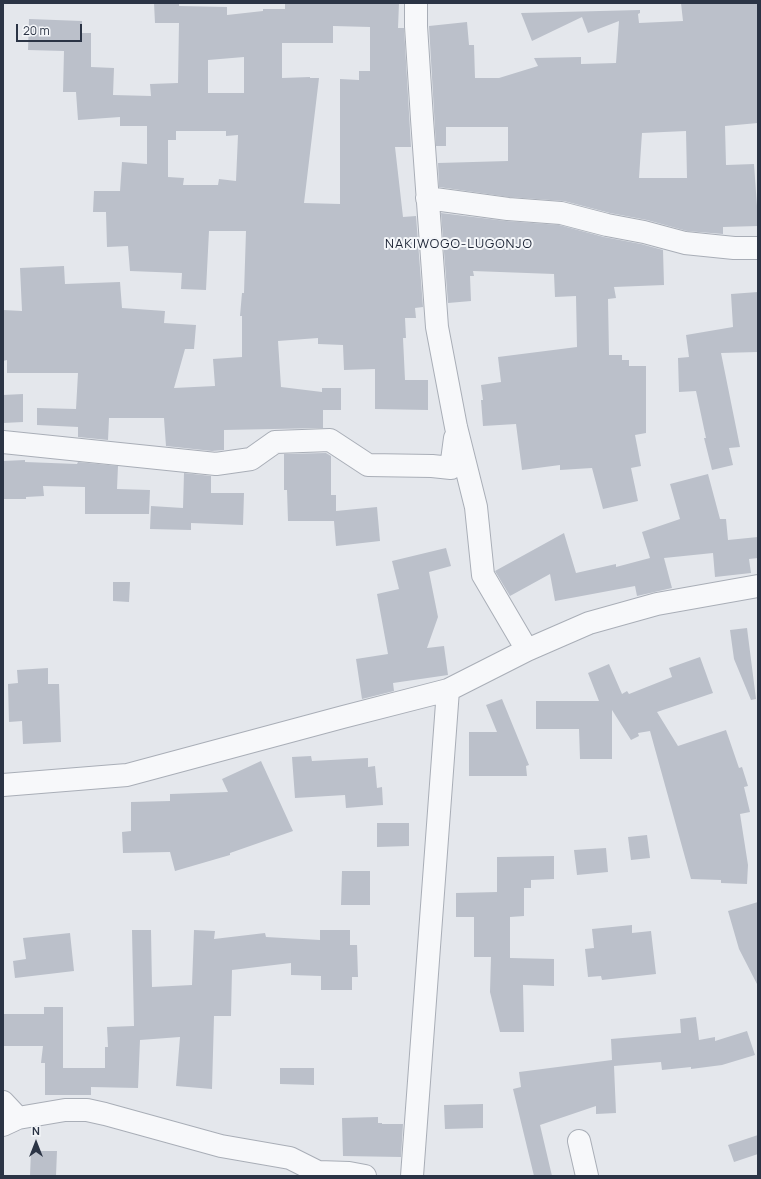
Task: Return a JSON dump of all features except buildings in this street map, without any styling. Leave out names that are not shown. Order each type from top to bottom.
[{"type":"street","points":[[416,3],[416,26],[427,198],[437,327],[456,428],[476,507],[483,575],[527,650]]},
{"type":"street","points":[[427,198],[508,209],[561,214],[607,226],[644,232],[685,243],[734,248],[758,248]]},
{"type":"street","points":[[3,442],[216,464],[251,459],[275,442],[330,440],[368,465],[432,466],[451,468],[456,428]]},
{"type":"street","points":[[3,785],[127,774],[343,716],[448,690],[527,650],[589,623],[657,604],[758,586]]},
{"type":"street","points":[[411,1176],[448,690]]},
{"type":"street","points":[[3,1102],[10,1122],[65,1110],[87,1110],[221,1146],[290,1158],[318,1172],[349,1173],[365,1176]]},
{"type":"street","points":[[579,1141],[587,1176]]},
{"type":"district","name":"NAKIWOGO-LUGONJO","points":[[459,244]]}]
